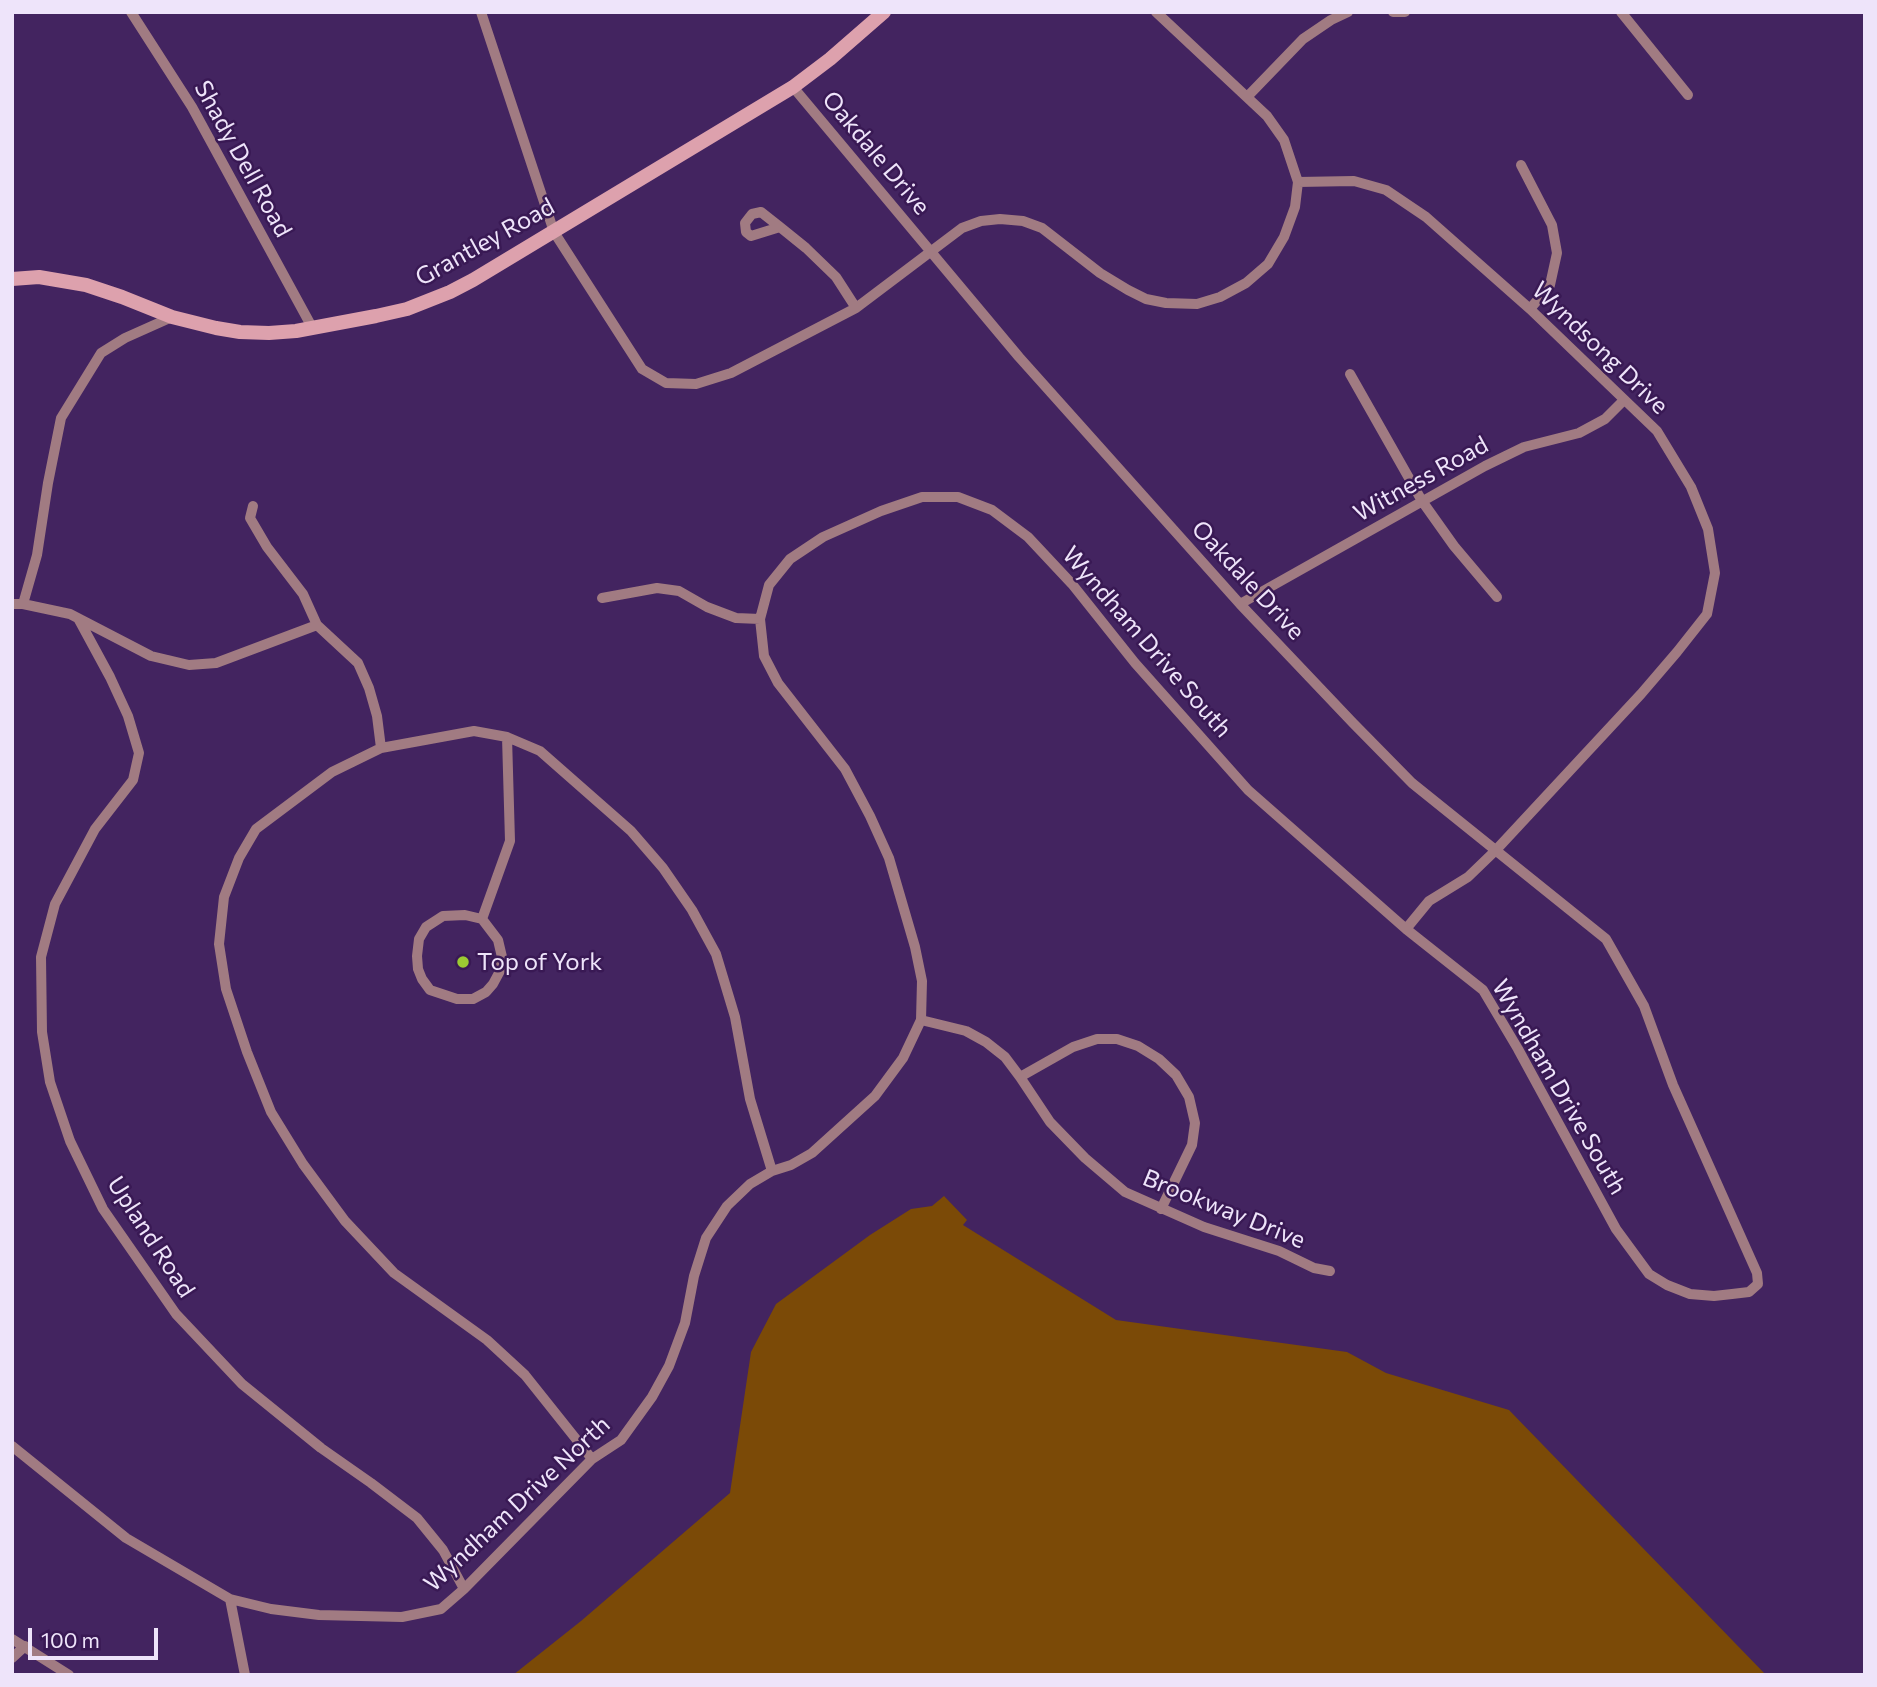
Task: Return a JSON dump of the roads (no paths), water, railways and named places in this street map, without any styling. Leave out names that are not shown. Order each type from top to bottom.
[{"type":"street","name":"Shady Dell Road","points":[[131,12],[192,107],[313,328]]},
{"type":"street","points":[[481,12],[554,232],[642,369],[666,383],[696,384],[731,373],[856,308],[962,228],[981,221],[1023,221],[1042,228],[1100,273],[1146,299],[1197,304],[1247,284],[1268,264],[1284,237],[1295,207],[1298,182],[1284,140],[1267,116],[1156,12]]},
{"type":"street","name":"Grantley Road","points":[[12,279],[39,277],[86,285],[172,317],[240,332],[269,333],[313,328],[407,309],[473,280],[793,87],[884,12]]},
{"type":"street","points":[[1247,97],[1303,39],[1348,12]]},
{"type":"street","points":[[1393,12],[1405,12]]},
{"type":"street","points":[[1621,12],[1688,94]]},
{"type":"street","name":"Oakdale Drive","points":[[793,87],[1018,357],[1240,604],[1353,723],[1412,783],[1606,939],[1644,1006],[1673,1085]]},
{"type":"street","points":[[1521,165],[1552,225],[1557,253],[1550,285],[1530,309]]},
{"type":"street","name":"Wyndsong Drive","points":[[1298,182],[1354,181],[1386,190],[1426,217],[1530,309],[1657,431],[1691,487],[1707,529],[1714,573],[1707,614],[1641,694],[1496,850],[1468,877],[1430,901],[1406,929]]},
{"type":"street","points":[[780,227],[836,277],[856,308]]},
{"type":"street","points":[[172,317],[125,338],[101,353],[61,418],[37,555],[17,604],[70,614],[151,656],[189,665],[216,663],[317,625]]},
{"type":"street","points":[[1350,374],[1422,501],[1454,546],[1497,597]]},
{"type":"street","name":"Witness Road","points":[[1240,604],[1485,466],[1524,447],[1579,433],[1605,419],[1624,400]]},
{"type":"street","name":"Wyndham Drive South","points":[[772,1171],[791,1165],[812,1153],[875,1096],[904,1058],[921,1020],[922,981],[889,858],[845,769],[778,683],[764,656],[760,619],[769,585],[790,559],[823,537],[881,511],[922,497],[958,497],[992,510],[1028,537],[1072,584],[1135,663],[1248,790],[1406,929],[1483,990],[1616,1229],[1649,1274],[1690,1294],[1714,1296],[1749,1292],[1758,1284],[1757,1273],[1673,1085]]},
{"type":"street","points":[[253,506],[250,518],[267,547],[303,594],[317,625],[358,663],[377,716],[381,747]]},
{"type":"street","points":[[602,598],[657,588],[679,591],[707,607],[736,618],[760,619]]},
{"type":"street","name":"Upland Road","points":[[78,618],[115,687],[128,716],[139,752],[133,780],[95,829],[55,904],[41,957],[42,1031],[50,1082],[70,1141],[103,1209],[176,1314],[242,1384],[321,1448],[417,1518],[443,1549],[464,1588]]},
{"type":"street","points":[[592,1459],[525,1375],[487,1340],[394,1273],[345,1221],[303,1164],[271,1112],[226,989],[219,944],[224,897],[239,858],[256,828],[332,772],[381,747],[474,731],[506,737],[540,751],[631,831],[663,868],[692,910],[716,954],[735,1017],[750,1099],[772,1171]]},
{"type":"street","points":[[482,919],[510,841],[506,737]]},
{"type":"street","points":[[465,915],[482,919],[498,940],[502,957],[500,971],[493,984],[486,992],[473,999],[457,999],[430,990],[418,969],[417,956],[419,939],[426,927],[443,916],[465,915]]},
{"type":"street","name":"Brookway Drive","points":[[921,1020],[966,1031],[986,1042],[1004,1057],[1050,1122],[1085,1158],[1125,1192],[1204,1227],[1279,1251],[1314,1268],[1330,1271]]},
{"type":"street","points":[[1020,1077],[1073,1047],[1097,1039],[1117,1039],[1138,1046],[1159,1059],[1176,1075],[1189,1097],[1195,1123],[1192,1145],[1161,1209]]},
{"type":"street","name":"Wyndham Drive North","points":[[12,1446],[126,1538],[230,1599],[271,1609],[319,1615],[402,1616],[441,1608],[592,1459],[621,1440],[652,1397],[668,1366],[685,1323],[694,1276],[706,1238],[727,1206],[750,1184],[772,1171]]},
{"type":"street","points":[[230,1599],[246,1675]]},
{"type":"street","points":[[12,1639],[69,1675]]},
{"type":"street","points":[[12,1657],[25,1646]]},
{"type":"place","name":"Top of York","points":[[463,962]]}]
